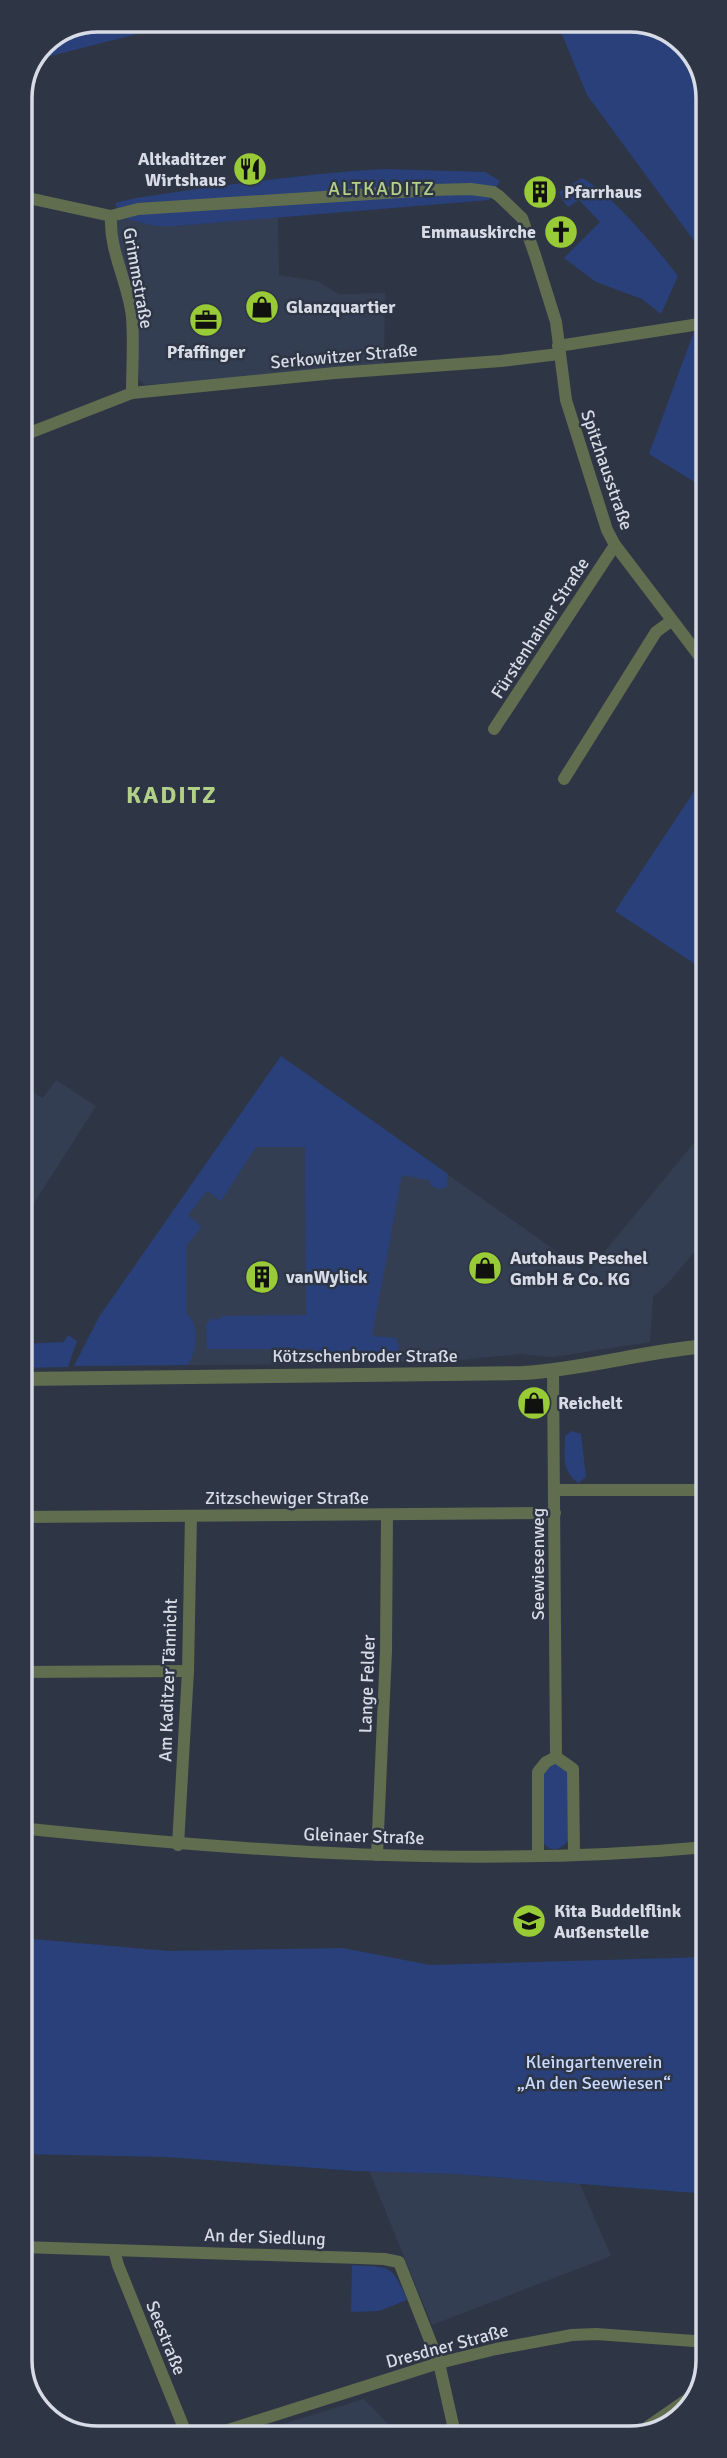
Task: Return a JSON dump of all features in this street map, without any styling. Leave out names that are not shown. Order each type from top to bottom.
[{"type":"street","points":[[32,199],[111,216],[138,209],[296,198],[432,190],[471,189],[493,192],[522,218],[556,322],[558,350]]},
{"type":"street","name":"Grimmstraße","points":[[111,216],[110,236],[132,317],[132,393]]},
{"type":"street","name":"Serkowitzer Straße","points":[[132,393],[335,373],[501,362],[696,325]]},
{"type":"street","name":"Spitzhausstraße","points":[[558,350],[572,424],[607,530],[615,545],[696,653]]},
{"type":"street","points":[[32,432],[132,393]]},
{"type":"street","name":"Fürstenhainer Straße","points":[[494,729],[615,545]]},
{"type":"street","points":[[565,779],[656,632],[671,621]]},
{"type":"street","name":"Kötzschenbroder Straße","points":[[32,1379],[499,1374],[553,1371],[696,1347]]},
{"type":"street","name":"Seewiesenweg","points":[[553,1371],[556,1757]]},
{"type":"street","points":[[555,1490],[696,1490]]},
{"type":"street","name":"Zitzschewiger Straße","points":[[32,1517],[555,1513]]},
{"type":"street","name":"Lange Felder","points":[[377,1855],[386,1651],[387,1515]]},
{"type":"street","name":"Am Kaditzer Tännicht","points":[[177,1845],[188,1671],[191,1516]]},
{"type":"street","points":[[32,1672],[188,1671]]},
{"type":"street","points":[[538,1855],[538,1772],[546,1762],[556,1757],[573,1769],[574,1855]]},
{"type":"street","name":"Gleinaer Straße","points":[[32,1829],[177,1845],[377,1855],[574,1855],[696,1848]]},
{"type":"street","name":"An der Siedlung","points":[[32,2247],[384,2259],[399,2262],[439,2363]]},
{"type":"street","name":"Seestraße","points":[[114,2250],[183,2426]]},
{"type":"street","name":"Dresdner Straße","points":[[241,2426],[439,2363],[496,2349],[572,2335],[596,2334],[696,2341]]},
{"type":"street","points":[[439,2363],[453,2426]]},
{"type":"street","points":[[658,2420],[675,2408]]},
{"type":"shaded area","points":[[278,217],[279,275],[317,281],[339,294],[385,293],[384,365],[145,385],[139,379],[136,312],[116,250],[116,223],[122,218],[155,226],[176,226]]},
{"type":"shaded area","points":[[281,1056],[587,1273],[696,1140],[696,1250],[653,1297],[650,1342],[553,1357],[520,1354],[431,1363],[355,1360],[324,1364],[74,1366],[99,1317]]},
{"type":"shaded area","points":[[56,1080],[96,1106],[32,1206],[32,1092],[43,1098]]},
{"type":"shaded area","points":[[369,2171],[455,2174],[580,2184],[611,2256],[432,2325]]},
{"type":"shaded area","points":[[364,2399],[390,2426],[277,2426]]},
{"type":"green space","points":[[145,32],[46,57],[61,43],[85,33]]},
{"type":"green space","points":[[561,32],[642,33],[662,40],[679,54],[692,77],[696,98],[696,243],[587,95]]},
{"type":"green space","points":[[383,169],[485,172],[500,181],[489,200],[176,226],[155,226],[122,218],[115,203],[259,181]]},
{"type":"green space","points":[[582,178],[620,208],[678,276],[661,314],[642,299],[596,282],[564,258],[600,222],[579,200],[568,207],[559,192]]},
{"type":"green space","points":[[696,326],[696,483],[649,454]]},
{"type":"green space","points":[[696,789],[696,965],[615,911]]},
{"type":"green space","points":[[281,1056],[448,1174],[447,1187],[439,1189],[432,1186],[429,1180],[402,1175],[372,1336],[396,1338],[399,1347],[397,1361],[355,1360],[318,1364],[318,1354],[313,1349],[207,1349],[206,1325],[211,1319],[221,1319],[221,1316],[306,1315],[305,1147],[256,1147],[221,1201],[207,1191],[188,1215],[202,1227],[186,1246],[186,1314],[193,1323],[196,1338],[193,1354],[187,1365],[74,1366],[99,1317]]},
{"type":"green space","points":[[68,1335],[77,1341],[68,1367],[32,1368],[32,1343],[64,1342]]},
{"type":"green space","points":[[572,1431],[581,1434],[586,1477],[578,1483],[569,1473],[565,1462],[565,1436]]},
{"type":"green space","points":[[553,1762],[567,1769],[569,1839],[560,1848],[554,1849],[543,1843],[543,1773]]},
{"type":"green space","name":"Kleingartenverein „An den Seewiesen“","points":[[32,1939],[169,1951],[343,1948],[430,1965],[696,1957],[696,2193],[455,2174],[356,2171],[167,2157],[32,2154]]},
{"type":"green space","points":[[352,2265],[382,2268],[393,2273],[407,2300],[379,2311],[351,2312]]},
{"type":"place","name":"Altkaditzer Wirtshaus","points":[[250,169]]},
{"type":"place","name":"Pfarrhaus","points":[[540,192]]},
{"type":"place","name":"Emmauskirche","points":[[561,232]]},
{"type":"place","name":"Glanzquartier","points":[[262,307]]},
{"type":"place","name":"Pfaffinger","points":[[206,320]]},
{"type":"place","name":"Autohaus Peschel GmbH & Co. KG","points":[[485,1268]]},
{"type":"place","name":"vanWylick","points":[[262,1277]]},
{"type":"place","name":"Reichelt","points":[[534,1403]]},
{"type":"place","name":"Kita Buddelflink Außenstelle","points":[[529,1921]]},
{"type":"district","name":"ALTKADITZ","points":[[382,189]]},
{"type":"district","name":"KADITZ","points":[[172,795]]}]
